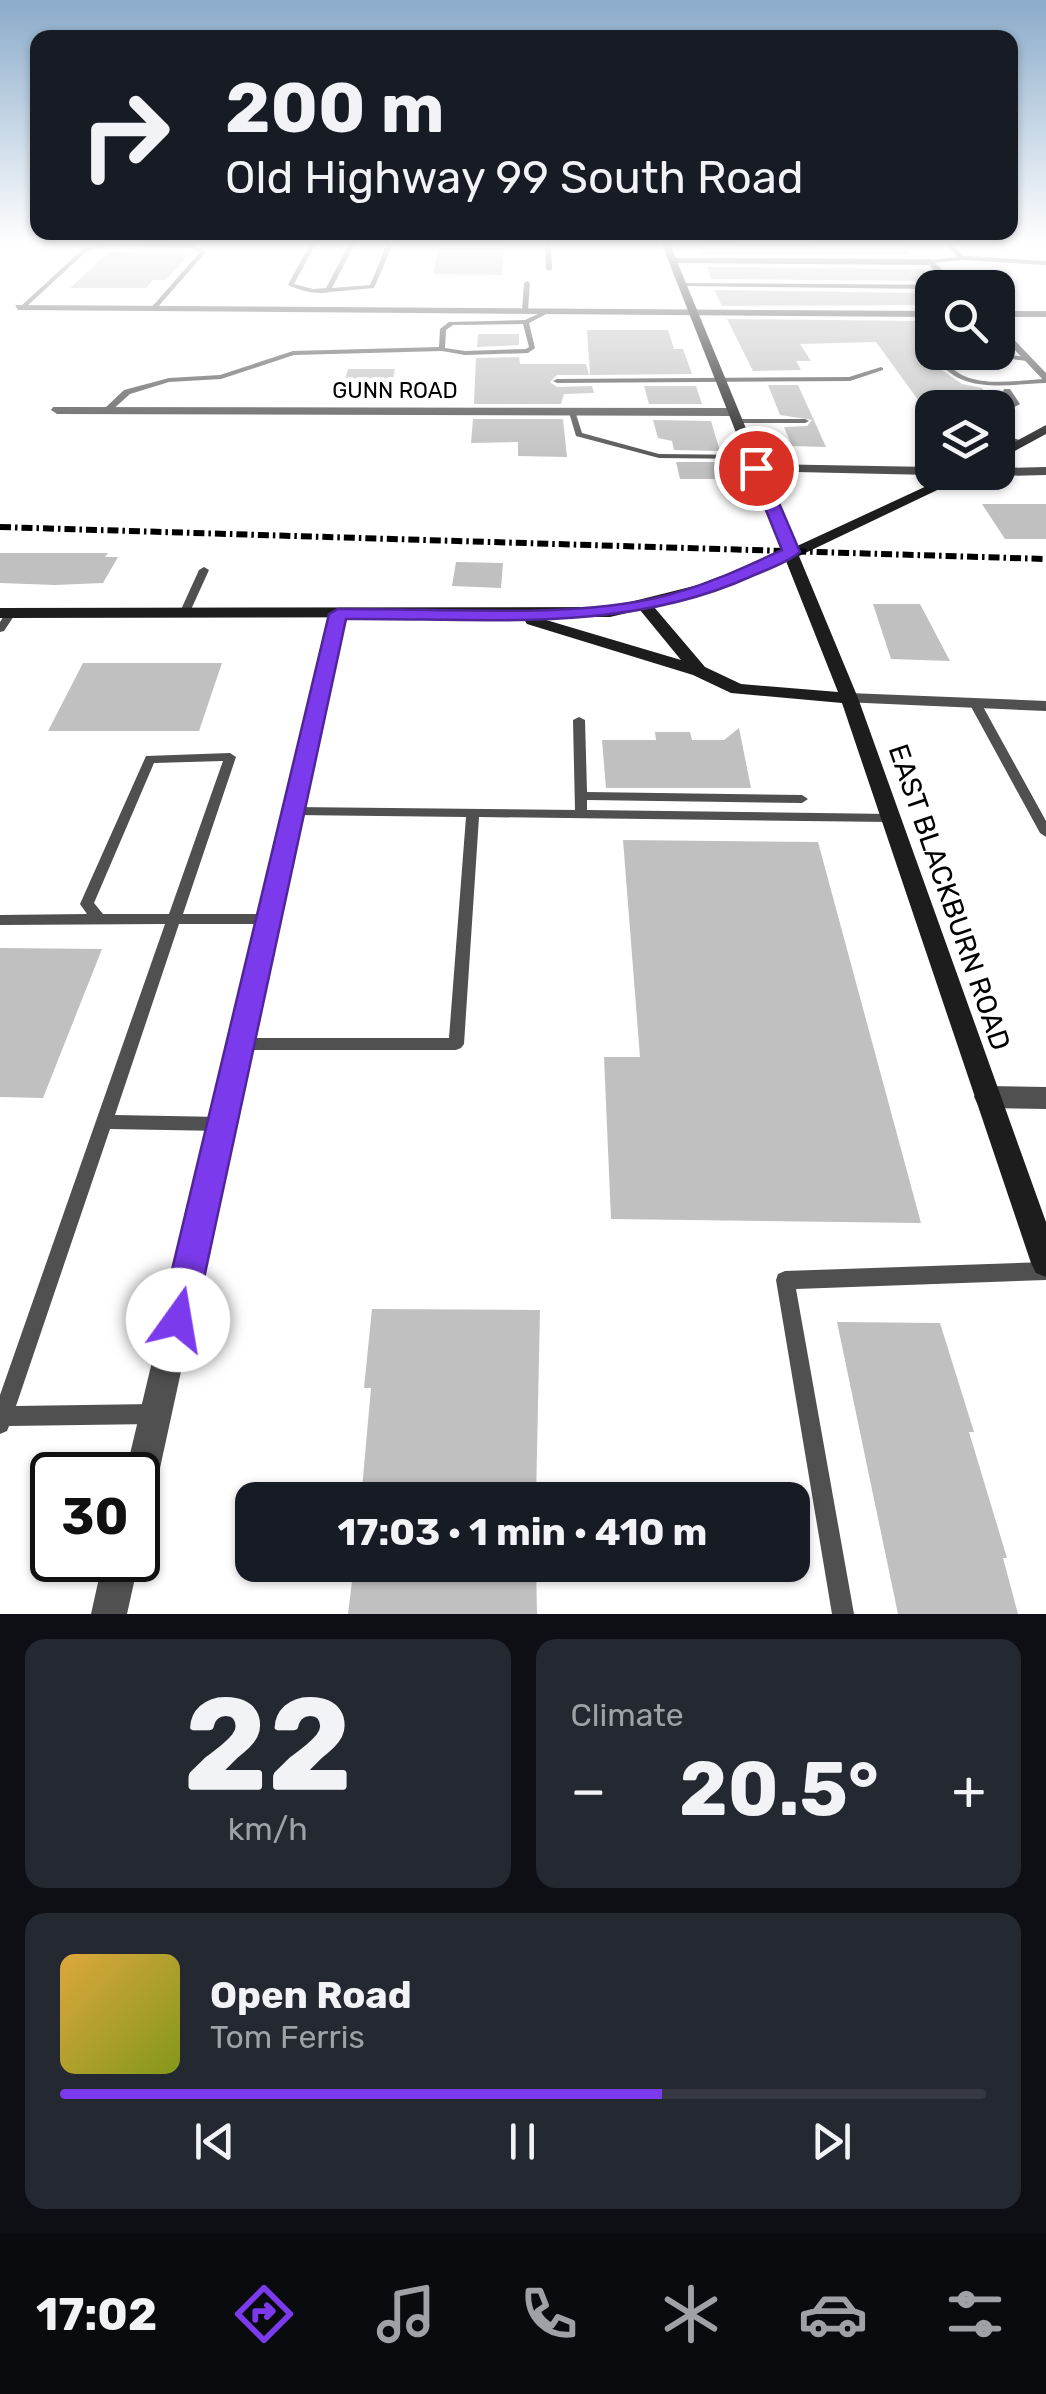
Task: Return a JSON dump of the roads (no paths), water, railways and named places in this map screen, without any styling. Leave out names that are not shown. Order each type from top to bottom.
[{"type":"street","name":"EAST BLACKBURN ROAD","points":[[695,317],[849,698],[1046,1263]]},
{"type":"street","points":[[1015,345],[1046,380]]},
{"type":"street","name":"GUNN ROAD","points":[[57,410],[571,412],[734,417]]},
{"type":"street","points":[[1015,447],[1046,429]]},
{"type":"street","points":[[754,463],[915,471]]},
{"type":"street","points":[[1015,472],[1046,471]]},
{"type":"street","points":[[5,614],[610,612],[722,583],[929,490]]},
{"type":"street","points":[[645,606],[698,671]]},
{"type":"street","points":[[147,1452],[338,614]]},
{"type":"street","points":[[507,614],[698,671],[737,689],[1046,706]]},
{"type":"street","points":[[987,1097],[1046,1098]]},
{"type":"street","points":[[109,1614],[117,1582]]},
{"type":"lane","points":[[442,349],[443,330],[451,323],[526,322],[536,317]]},
{"type":"lane","points":[[108,409],[127,392],[169,380],[221,377],[293,353],[528,351],[532,348],[526,322]]},
{"type":"lane","points":[[1028,359],[973,354],[950,358],[945,364],[952,374],[970,379],[1046,380]]},
{"type":"lane","points":[[557,381],[850,380],[881,370]]},
{"type":"lane","points":[[571,412],[582,435],[659,456],[754,463]]},
{"type":"lane","points":[[734,417],[805,421]]},
{"type":"lane","points":[[1015,442],[1020,444]]},
{"type":"lane","points":[[184,614],[204,570]]},
{"type":"lane","points":[[0,630],[5,614]]},
{"type":"lane","points":[[974,703],[1046,833]]},
{"type":"lane","points":[[579,720],[581,815]]},
{"type":"lane","points":[[99,919],[90,914],[87,904],[150,759],[230,757],[1,1420],[156,1414]]},
{"type":"lane","points":[[580,796],[802,799]]},
{"type":"lane","points":[[294,811],[891,818]]},
{"type":"lane","points":[[240,1044],[456,1044],[472,814]]},
{"type":"lane","points":[[0,920],[269,919]]},
{"type":"lane","points":[[104,1122],[222,1124]]},
{"type":"lane","points":[[843,1614],[785,1280],[1046,1271]]},
{"type":"railway","points":[[0,527],[1046,559]]}]
